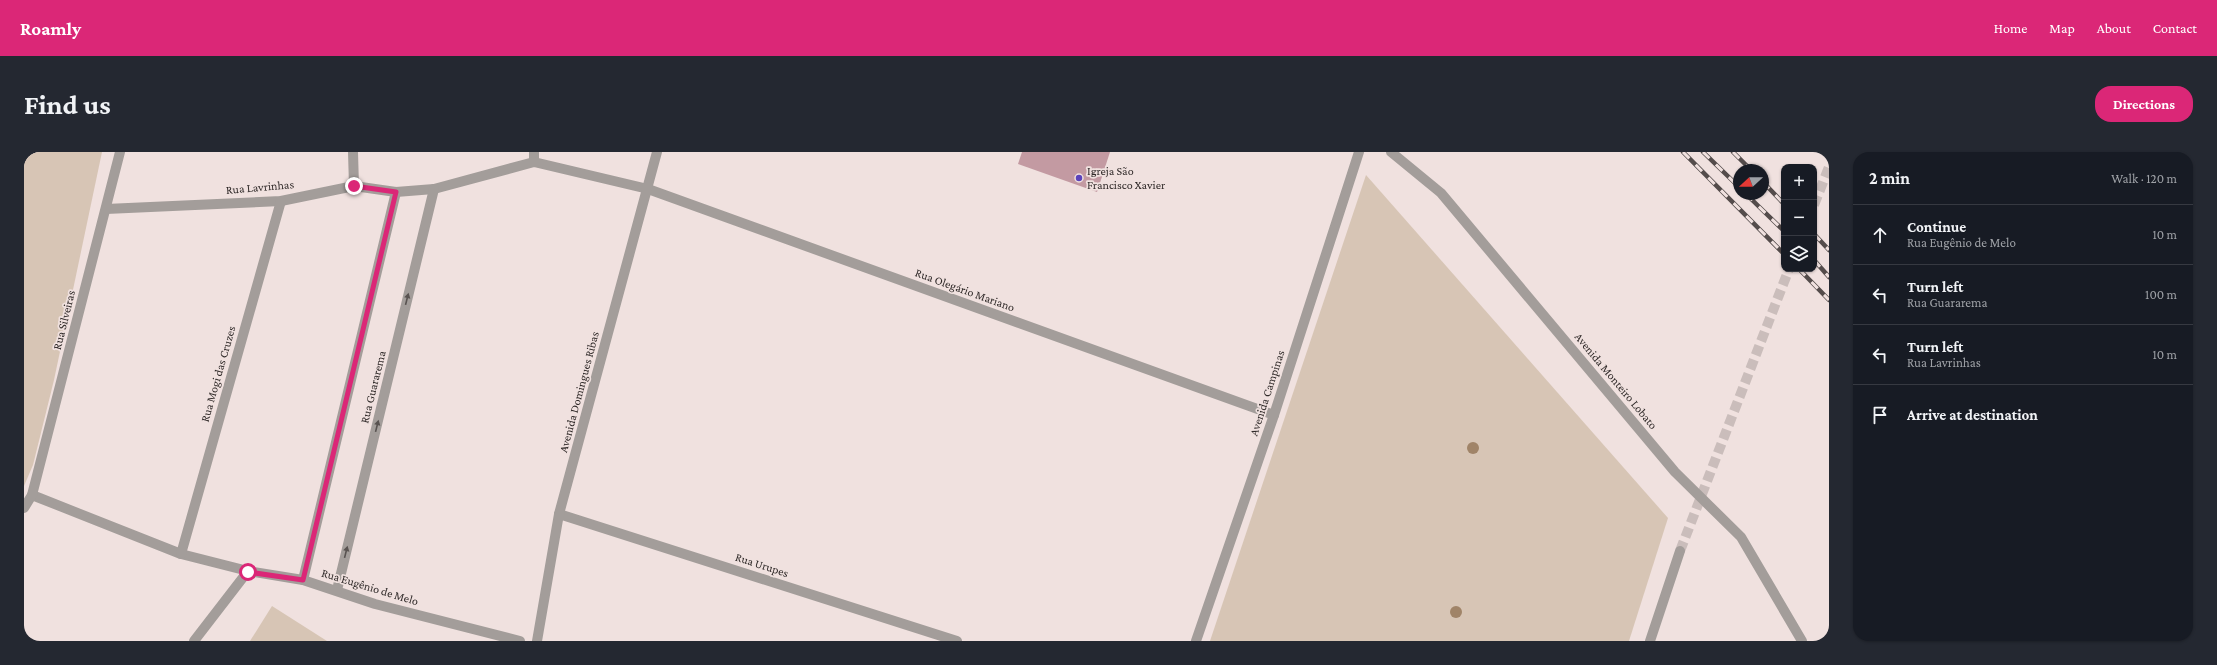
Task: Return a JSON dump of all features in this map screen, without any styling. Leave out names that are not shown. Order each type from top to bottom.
[{"type":"street","name":"Rua Silveiras","points":[[24,508],[32,495],[120,152]]},
{"type":"street","points":[[353,152],[354,186]]},
{"type":"street","name":"Avenida Domingues Ribas","points":[[536,641],[559,514],[657,152]]},
{"type":"street","name":"Avenida Campinas","points":[[1196,641],[1274,415],[1359,152]]},
{"type":"street","name":"Avenida Monteiro Lobato","points":[[1392,152],[1442,193],[1675,472],[1741,537],[1802,641]]},
{"type":"street","name":"Rua Lavrinhas","points":[[106,209],[281,201],[354,186],[396,192],[434,189],[534,157],[648,189]]},
{"type":"street","name":"Rua Guararema","points":[[337,590],[434,189]]},
{"type":"street","name":"Rua Olegário Mariano","points":[[648,189],[1274,415]]},
{"type":"street","name":"Rua Guararema","points":[[303,580],[396,192]]},
{"type":"street","name":"Rua Mogi das Cruzes","points":[[181,554],[281,201]]},
{"type":"street","name":"Rua Eugênio de Melo","points":[[32,495],[181,554],[248,572],[303,580],[337,590],[375,604],[520,641]]},
{"type":"street","name":"Rua Urupes","points":[[559,514],[957,641]]},
{"type":"street","points":[[1650,641],[1680,551]]},
{"type":"street","points":[[194,641],[248,572]]},
{"type":"shaded area","points":[[24,152],[102,152],[54,380],[33,465],[24,486]]},
{"type":"shaded area","points":[[1366,175],[1668,518],[1629,641],[1210,641]]},
{"type":"shaded area","points":[[272,606],[327,641],[250,641]]},
{"type":"building","name":"Igreja São Francisco Xavier","points":[[1022,152],[1110,152],[1097,192],[1018,164]]},
{"type":"tunnel","points":[[1816,200],[1829,167]]},
{"type":"tunnel","points":[[1680,551],[1788,272]]},
{"type":"railway","points":[[1683,152],[1781,251]]},
{"type":"railway","points":[[1703,152],[1733,181]]},
{"type":"railway","points":[[1733,152],[1745,164]]},
{"type":"railway","points":[[1769,188],[1781,201]]},
{"type":"railway","points":[[1752,200],[1781,228]]},
{"type":"railway","points":[[1816,236],[1829,250]]},
{"type":"railway","points":[[1817,263],[1829,277]]},
{"type":"railway","points":[[1802,272],[1829,300]]},
{"type":"place","name":"Igreja São Francisco Xavier","points":[[1079,178]]},
{"type":"route","points":[[248,572],[303,580],[396,192],[354,186]]}]
